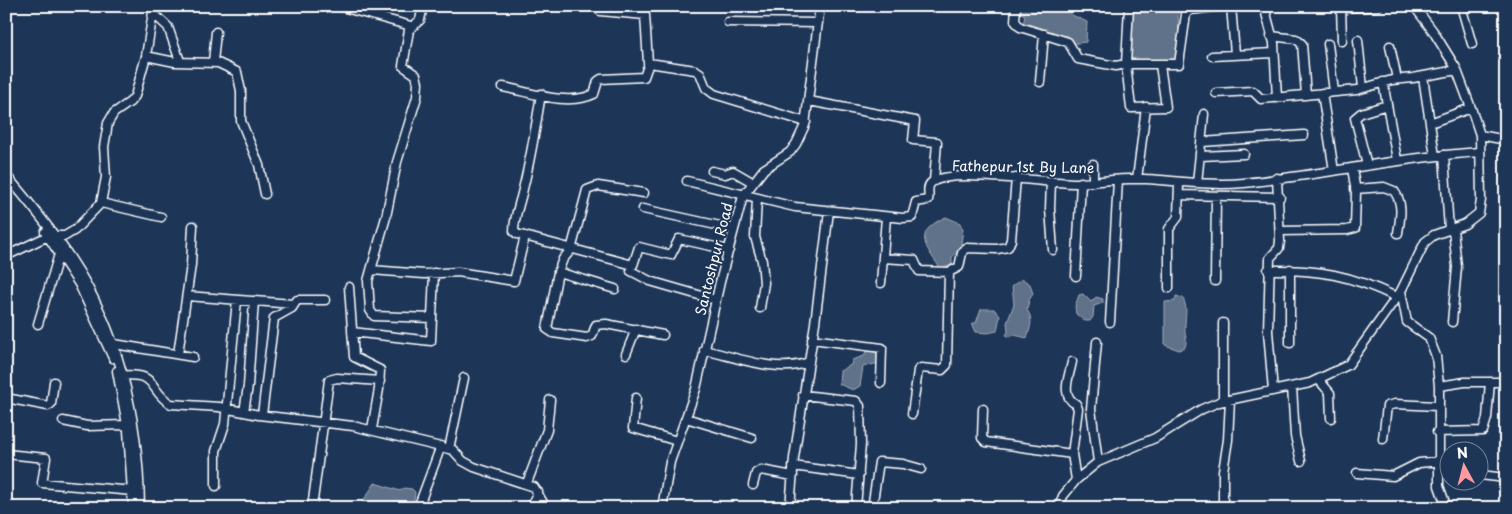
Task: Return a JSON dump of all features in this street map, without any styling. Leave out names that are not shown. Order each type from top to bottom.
[{"type":"street","points":[[338,6],[412,26]]},
{"type":"street","points":[[423,6],[420,20],[412,26],[403,66],[416,75],[418,90],[397,162],[386,217],[371,270],[368,288],[371,314],[381,317],[432,318]]},
{"type":"street","name":"Santoshpur Road","points":[[662,508],[670,462],[696,389],[716,300],[743,196],[764,169],[790,152],[796,144],[806,122],[820,6]]},
{"type":"street","points":[[1016,6],[1016,24],[1068,42],[1078,59],[1116,66],[1126,64],[1179,64],[1186,14],[1190,10],[1222,6]]},
{"type":"street","points":[[1129,6],[1126,64],[1131,108],[1166,107],[1160,65]]},
{"type":"street","points":[[1231,6],[1235,54]]},
{"type":"street","points":[[1264,6],[1274,53],[1277,98]]},
{"type":"street","points":[[1342,41],[1341,7],[1378,6]]},
{"type":"street","points":[[1059,508],[1063,496],[1076,480],[1098,462],[1155,438],[1202,409],[1226,401],[1319,380],[1343,368],[1352,360],[1364,339],[1399,294],[1425,242],[1434,235],[1471,221],[1481,208],[1480,135],[1457,70],[1434,31],[1414,6]]},
{"type":"street","points":[[1461,6],[1472,44]]},
{"type":"street","points":[[6,256],[51,236],[65,236],[75,230],[101,203],[106,177],[104,147],[108,123],[114,113],[133,100],[146,56],[153,10]]},
{"type":"street","points":[[153,10],[168,28],[180,61]]},
{"type":"street","points":[[502,87],[569,99],[590,96],[596,92],[598,80],[601,79],[644,77],[648,63],[646,18],[643,10],[600,11]]},
{"type":"street","points":[[728,22],[818,23]]},
{"type":"street","points":[[213,62],[216,32]]},
{"type":"street","points":[[1040,82],[1044,34]]},
{"type":"street","points":[[1271,36],[1296,40],[1302,44],[1306,95]]},
{"type":"street","points":[[1358,40],[1363,88]]},
{"type":"street","points":[[1328,44],[1334,92]]},
{"type":"street","points":[[1390,46],[1397,79]]},
{"type":"street","points":[[1212,56],[1274,53]]},
{"type":"street","points":[[146,56],[180,61],[218,62],[237,72],[241,92],[241,121],[259,165],[265,194]]},
{"type":"street","points":[[648,63],[696,70],[700,73],[706,88],[714,94],[806,122]]},
{"type":"street","points":[[1216,93],[1253,92],[1261,99],[1277,98],[1363,88],[1397,79],[1423,77],[1457,70]]},
{"type":"street","points":[[1423,77],[1435,156]]},
{"type":"street","points":[[1383,82],[1397,160]]},
{"type":"street","points":[[1322,93],[1334,171]]},
{"type":"street","points":[[541,94],[527,172],[514,225],[514,231],[517,234],[571,250],[633,265],[639,247],[671,254],[679,239],[729,250]]},
{"type":"street","points":[[809,101],[915,121],[913,140],[937,142],[934,181]]},
{"type":"street","points":[[1367,165],[1355,118],[1361,113],[1387,105]]},
{"type":"street","points":[[1137,179],[1146,107]]},
{"type":"street","points":[[1430,123],[1447,115],[1471,108]]},
{"type":"street","points":[[1197,183],[1204,114]]},
{"type":"street","points":[[1202,142],[1304,135]]},
{"type":"street","points":[[1480,135],[1506,140]]},
{"type":"street","name":"Fathepur 1st By Lane","points":[[687,181],[757,200],[795,207],[886,217],[912,217],[915,204],[928,200],[928,186],[934,181],[946,178],[982,176],[1081,182],[1137,179],[1179,183],[1227,184],[1334,171],[1397,160],[1480,152]]},
{"type":"street","points":[[1200,156],[1244,154]]},
{"type":"street","points":[[1444,155],[1451,230],[1457,267],[1452,322]]},
{"type":"street","points":[[1093,164],[1093,182]]},
{"type":"street","points":[[1280,231],[1353,229],[1356,225],[1355,189],[1352,168]]},
{"type":"street","points":[[712,171],[725,174],[734,171],[752,182]]},
{"type":"street","points":[[6,175],[81,276],[114,344],[133,419],[140,508]]},
{"type":"street","points":[[883,258],[914,260],[919,271],[949,272],[959,267],[962,253],[966,248],[997,249],[1008,247],[1011,240],[1016,178]]},
{"type":"street","points":[[1273,391],[1268,331],[1268,270],[1270,258],[1280,248],[1278,178]]},
{"type":"street","points":[[1051,180],[1050,210],[1053,250]]},
{"type":"street","points":[[1110,322],[1118,180]]},
{"type":"street","points":[[6,182],[51,236],[59,254],[79,284],[101,328],[121,375],[133,491],[133,508]]},
{"type":"street","points":[[1076,276],[1081,182]]},
{"type":"street","points":[[1169,288],[1169,229],[1178,217],[1179,183]]},
{"type":"street","points":[[644,193],[598,186],[589,188],[571,250],[563,259],[558,272],[547,325],[549,332],[587,338],[592,336],[594,328],[599,324],[663,335]]},
{"type":"street","points":[[1355,189],[1384,187],[1394,192],[1400,202],[1401,211],[1398,233]]},
{"type":"street","points":[[1179,195],[1280,197]]},
{"type":"street","points":[[1215,281],[1216,196]]},
{"type":"street","points":[[757,200],[755,237],[762,262],[764,283],[760,308]]},
{"type":"street","points":[[101,203],[161,217]]},
{"type":"street","points":[[643,209],[734,229]]},
{"type":"street","points":[[790,508],[793,466],[829,210]]},
{"type":"street","points":[[881,283],[886,217]]},
{"type":"street","points":[[178,354],[191,266],[193,226]]},
{"type":"street","points":[[371,270],[434,273],[458,272],[514,281],[525,236]]},
{"type":"street","points":[[38,324],[59,254]]},
{"type":"street","points":[[1268,270],[1290,269],[1329,272],[1351,277],[1399,294]]},
{"type":"street","points":[[1290,269],[1290,343]]},
{"type":"street","points":[[631,271],[650,281],[716,300]]},
{"type":"street","points":[[558,272],[615,289]]},
{"type":"street","points":[[912,414],[918,370],[921,368],[942,370],[947,365],[949,272]]},
{"type":"street","points":[[352,332],[431,341],[434,273]]},
{"type":"street","points":[[349,287],[354,357],[378,367],[380,381],[372,429]]},
{"type":"street","points":[[1399,294],[1407,322],[1425,334],[1433,347],[1439,386],[1437,406],[1439,486],[1448,508]]},
{"type":"street","points":[[187,296],[293,304]]},
{"type":"street","points":[[216,486],[216,451],[225,424],[237,300]]},
{"type":"street","points":[[262,415],[273,321],[278,314],[292,308],[293,304],[298,300],[325,300]]},
{"type":"street","points":[[244,412],[248,386],[254,302]]},
{"type":"street","points":[[1223,323],[1228,440],[1223,471],[1223,508]]},
{"type":"street","points":[[626,354],[636,329]]},
{"type":"street","points":[[812,339],[882,348],[880,383]]},
{"type":"street","points":[[1097,342],[1092,406],[1098,462]]},
{"type":"street","points":[[114,344],[193,357]]},
{"type":"street","points":[[704,350],[767,365],[800,365],[809,362]]},
{"type":"street","points":[[1072,362],[1067,395],[1070,401],[1076,404],[1092,406]]},
{"type":"street","points":[[121,375],[148,379],[171,404],[226,408],[262,415],[372,429],[403,439],[445,448],[474,467],[527,483],[538,492],[546,508]]},
{"type":"street","points":[[312,508],[329,380],[337,378],[380,381]]},
{"type":"street","points":[[418,508],[445,448],[464,378]]},
{"type":"street","points":[[1319,380],[1330,393],[1331,418]]},
{"type":"street","points":[[6,398],[48,406],[51,404],[54,382]]},
{"type":"street","points":[[1439,386],[1465,382],[1506,382]]},
{"type":"street","points":[[1437,432],[1483,431],[1487,418],[1490,382]]},
{"type":"street","points":[[1292,387],[1294,436],[1301,461]]},
{"type":"street","points":[[803,395],[858,403],[861,414],[856,508]]},
{"type":"street","points":[[636,398],[633,428],[677,440]]},
{"type":"street","points":[[527,483],[547,430],[550,400]]},
{"type":"street","points":[[1076,404],[1077,426],[1072,454],[1076,480]]},
{"type":"street","points":[[1383,438],[1387,406],[1395,404],[1437,406]]},
{"type":"street","points":[[983,409],[982,438],[986,442],[1072,454]]},
{"type":"street","points":[[686,418],[752,438]]},
{"type":"street","points":[[62,421],[87,426],[127,425]]},
{"type":"street","points":[[6,454],[46,458],[42,483],[133,491]]},
{"type":"street","points":[[1358,473],[1393,476],[1414,464],[1438,460]]},
{"type":"street","points":[[872,508],[879,462],[903,464],[920,470]]},
{"type":"street","points":[[793,466],[859,475]]},
{"type":"street","points":[[753,485],[756,473],[761,470],[793,476]]},
{"type":"street","points":[[1490,476],[1506,478]]},
{"type":"street","points":[[530,508],[538,492]]},
{"type":"water","points":[[1020,6],[1071,6],[1070,14],[1087,22],[1086,42],[1069,44],[1022,32],[1025,15],[1020,13]]},
{"type":"water","points":[[1131,6],[1178,6],[1179,51],[1177,62],[1128,62]]},
{"type":"water","points":[[946,217],[960,223],[963,230],[960,250],[952,257],[952,268],[942,271],[927,248],[925,235],[928,229],[935,223]]},
{"type":"water","points":[[1022,279],[1030,284],[1033,294],[1029,300],[1027,310],[1031,320],[1030,328],[1027,338],[1014,335],[1010,337],[1006,335],[1008,332],[1007,323],[1014,304],[1012,286]]},
{"type":"water","points":[[1083,294],[1091,302],[1096,297],[1103,299],[1103,303],[1094,306],[1093,317],[1090,321],[1085,321],[1076,314],[1075,306],[1079,295]]},
{"type":"water","points":[[1176,296],[1183,298],[1186,309],[1186,344],[1185,347],[1179,350],[1165,345],[1165,302],[1175,301]]},
{"type":"water","points":[[981,309],[994,309],[1000,316],[997,331],[988,333],[976,332],[972,323],[976,323]]},
{"type":"water","points":[[867,349],[878,349],[879,363],[863,367],[860,386],[853,390],[839,384],[840,371],[851,365],[852,360],[864,356]]},
{"type":"water","points":[[375,483],[400,491],[404,488],[412,489],[415,492],[413,508],[362,508],[363,501]]}]
